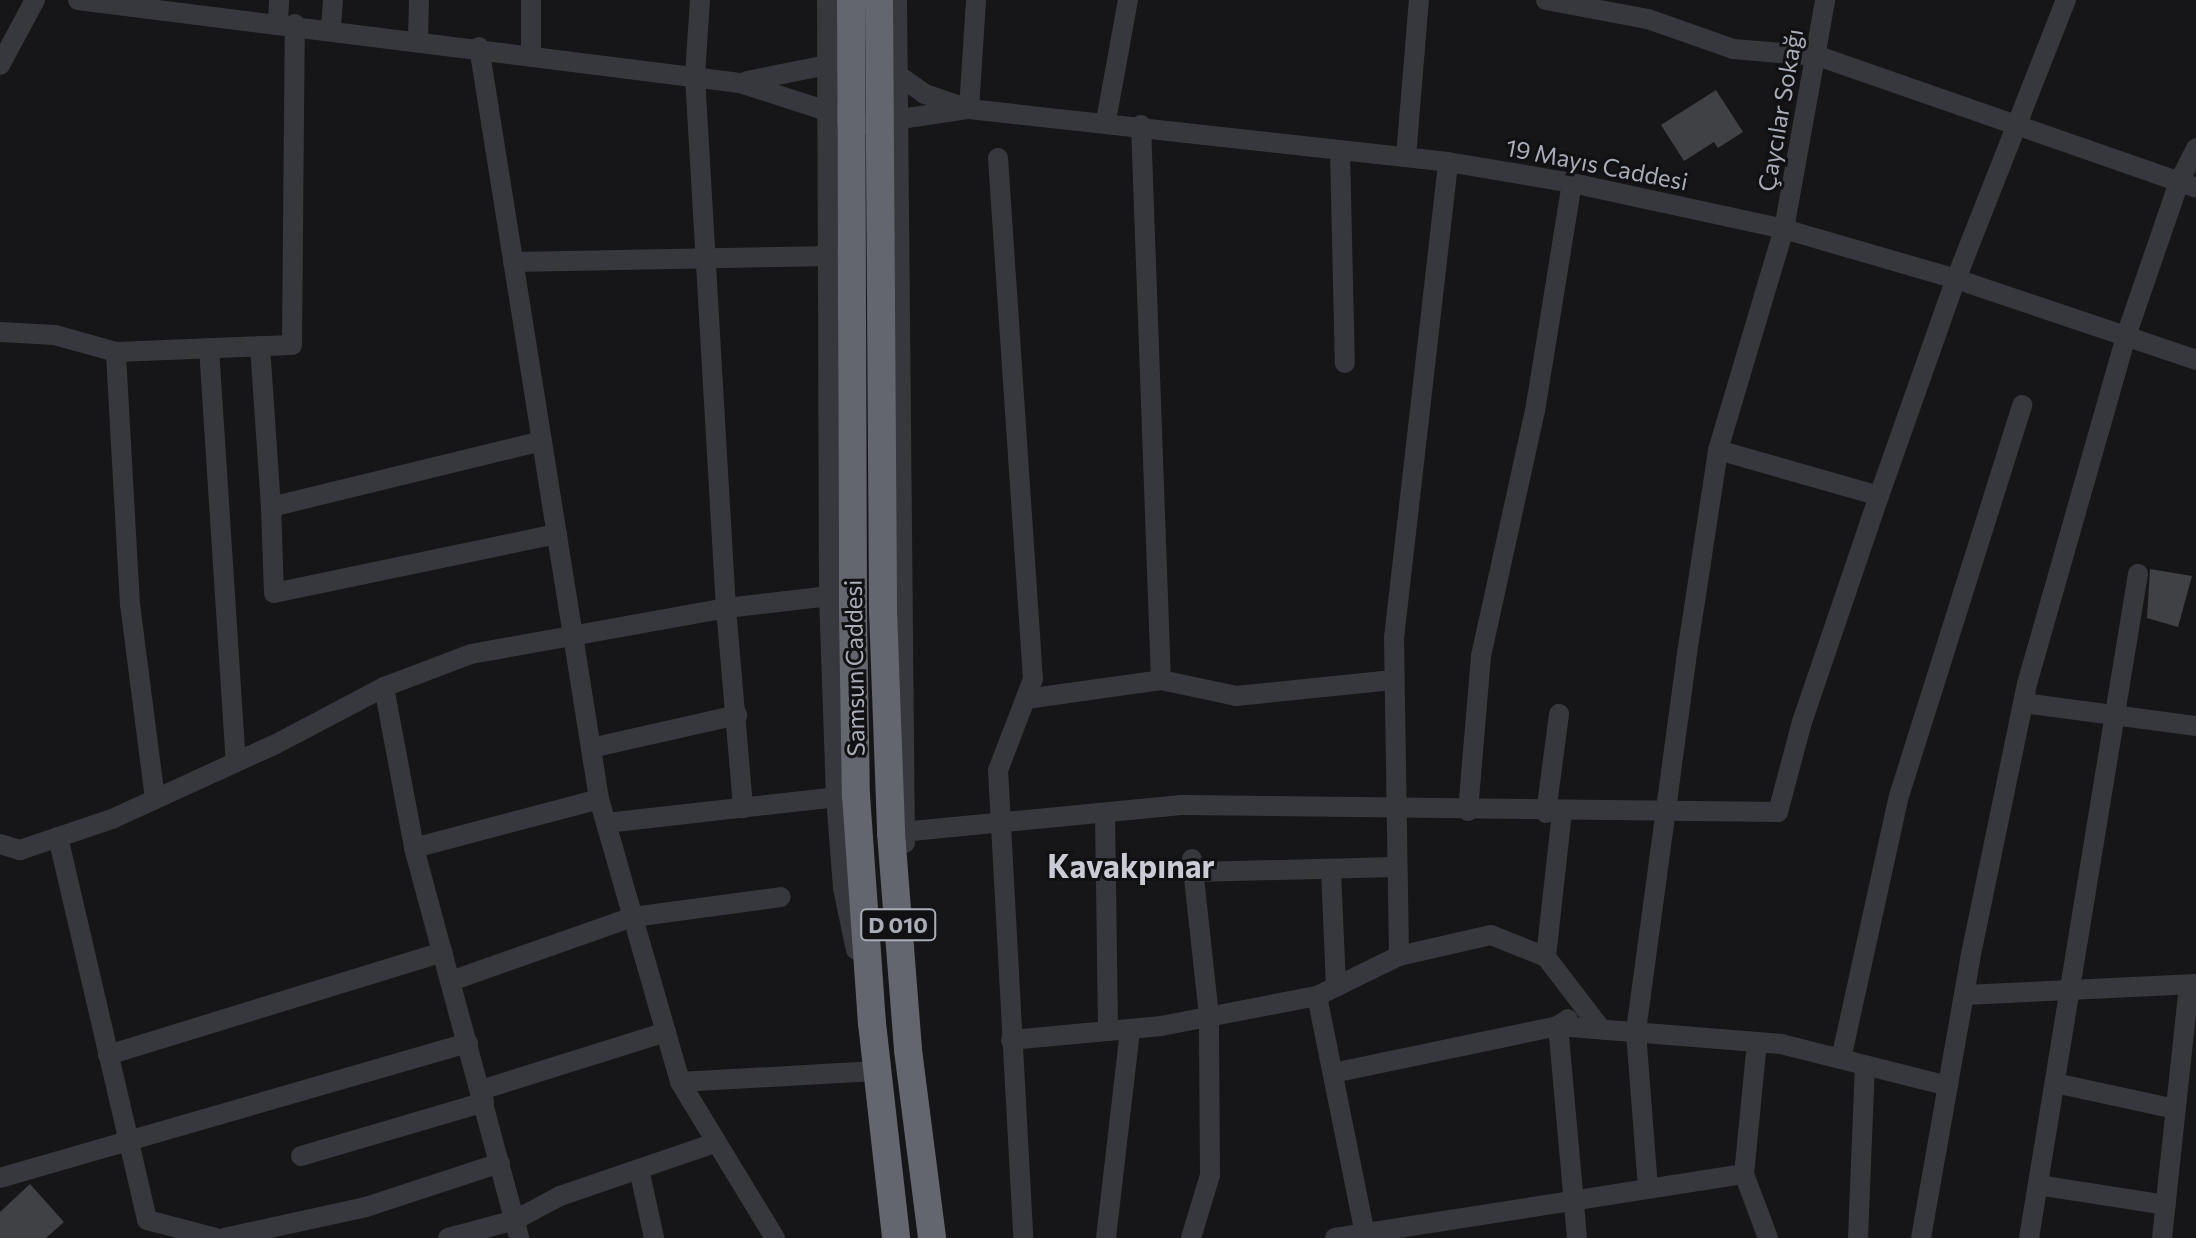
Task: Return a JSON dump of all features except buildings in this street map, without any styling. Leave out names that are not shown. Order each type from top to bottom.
[{"type":"highway","name":"D 010","points":[[851,0],[857,108]]},
{"type":"highway","name":"D 010","points":[[857,108],[879,0]]},
{"type":"highway","name":"Samsun Caddesi","points":[[857,108],[883,611],[898,832],[901,962],[932,1238]]},
{"type":"highway","name":"Samsun Caddesi","points":[[857,108],[853,613],[856,795],[876,1071],[896,1238]]},
{"type":"street","points":[[0,65],[35,0]]},
{"type":"street","points":[[78,0],[331,28],[695,76],[857,108]]},
{"type":"street","points":[[0,332],[55,335],[116,352],[292,345],[286,23],[279,0]]},
{"type":"street","points":[[331,28],[333,0]]},
{"type":"street","points":[[418,40],[419,0]]},
{"type":"street","points":[[531,0],[531,54]]},
{"type":"street","points":[[700,0],[695,76],[708,257],[726,608],[743,808]]},
{"type":"street","points":[[827,0],[828,64],[857,108],[831,256],[829,596],[836,797],[843,888],[872,1023]]},
{"type":"street","points":[[897,0],[898,832],[1184,805],[1554,813],[1778,812],[1802,722],[1879,496],[1956,279],[2066,0]]},
{"type":"street","points":[[969,109],[976,0]]},
{"type":"street","points":[[1106,121],[1128,0]]},
{"type":"street","points":[[1406,157],[1419,0]]},
{"type":"street","points":[[1546,0],[1648,19],[1733,49],[1818,56],[2019,123],[2187,185]]},
{"type":"street","name":"Çaycılar Sokağı","points":[[1648,1188],[1636,1031],[1718,450],[1784,229],[1818,56],[1825,0]]},
{"type":"street","points":[[479,47],[599,799],[680,1082],[775,1238]]},
{"type":"street","name":"19 Mayıs Caddesi","points":[[740,83],[828,64],[866,63],[896,72],[925,94],[969,109],[1106,121],[1448,162],[1572,183],[1784,229],[1956,279],[2196,360]]},
{"type":"street","name":"19 Mayıs Caddesi","points":[[857,108],[896,122],[969,109]]},
{"type":"street","points":[[1141,125],[1161,680]]},
{"type":"street","points":[[1921,1238],[1964,995],[2023,703],[2126,336],[2187,185],[2196,148]]},
{"type":"street","points":[[1340,150],[1345,363]]},
{"type":"street","points":[[998,158],[1033,679],[998,770],[1023,1238]]},
{"type":"street","points":[[1399,956],[1393,810],[1394,638],[1448,162]]},
{"type":"street","points":[[1468,811],[1481,656],[1535,411],[1572,183]]},
{"type":"street","points":[[513,262],[831,256]]},
{"type":"street","points":[[260,346],[274,593],[557,534]]},
{"type":"street","points":[[209,348],[236,762]]},
{"type":"street","points":[[116,352],[130,605],[155,799]]},
{"type":"street","points":[[1841,1059],[1899,796],[2022,405]]},
{"type":"street","points":[[271,507],[542,441]]},
{"type":"street","points":[[1718,450],[1879,496]]},
{"type":"street","points":[[2029,1238],[2138,574]]},
{"type":"street","points":[[0,844],[20,850],[155,799],[384,687],[471,654],[726,608],[829,596]]},
{"type":"street","points":[[1026,699],[1161,680],[1236,696],[1393,680]]},
{"type":"street","points":[[384,687],[414,848],[517,1229]]},
{"type":"street","points":[[2023,703],[2196,726]]},
{"type":"street","points":[[1546,957],[1559,714]]},
{"type":"street","points":[[591,748],[737,715]]},
{"type":"street","points":[[606,823],[836,797]]},
{"type":"street","points":[[414,848],[599,799]]},
{"type":"street","points":[[1105,813],[1108,1031]]},
{"type":"street","points":[[58,837],[147,1220],[216,1238]]},
{"type":"street","points":[[1191,1238],[1210,1175],[1209,1016],[1193,866],[1331,871],[1395,867]]},
{"type":"street","points":[[1331,871],[1327,992],[1333,1073],[1365,1236]]},
{"type":"street","points":[[451,981],[633,917],[781,897]]},
{"type":"street","points":[[1011,1040],[1130,1029],[1327,992],[1399,956],[1491,935],[1546,957],[1601,1029]]},
{"type":"street","points":[[108,1055],[443,952]]},
{"type":"street","points":[[1964,995],[2192,984],[2162,1238]]},
{"type":"street","points":[[1558,1026],[1585,1008]]},
{"type":"street","points":[[1333,1073],[1558,1026],[1757,1042],[1948,1086]]},
{"type":"street","points":[[1558,1026],[1571,1198],[1577,1238]]},
{"type":"street","points":[[1106,1238],[1130,1029]]},
{"type":"street","points":[[301,1156],[666,1032]]},
{"type":"street","points":[[1757,1042],[1744,1174],[1768,1238]]},
{"type":"street","points":[[0,1178],[129,1145],[248,1103],[468,1043]]},
{"type":"street","points":[[1858,1238],[1865,1065]]},
{"type":"street","points":[[680,1082],[876,1071]]},
{"type":"street","points":[[2055,1083],[2175,1109]]},
{"type":"street","points":[[448,1238],[517,1229],[560,1196],[715,1143]]},
{"type":"street","points":[[224,1238],[366,1207],[500,1163]]},
{"type":"street","points":[[639,1169],[654,1238]]},
{"type":"street","points":[[1335,1238],[1365,1236],[1571,1198],[1744,1174]]},
{"type":"street","points":[[2038,1185],[2165,1205]]},
{"type":"district","name":"Kavakpınar","points":[[1131,865]]}]
